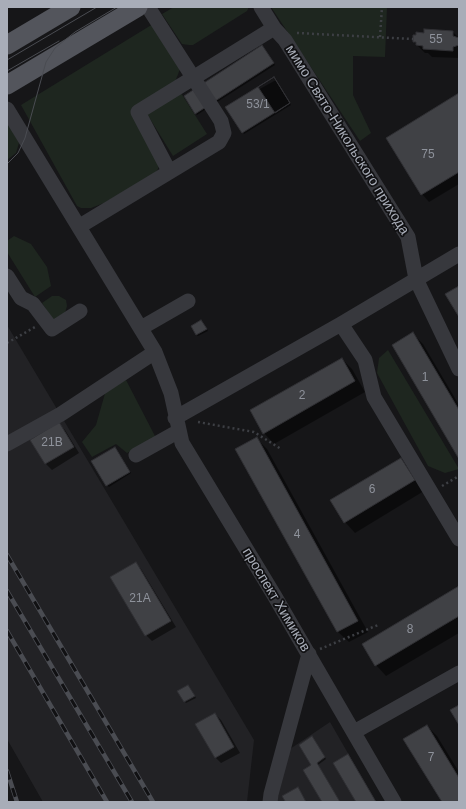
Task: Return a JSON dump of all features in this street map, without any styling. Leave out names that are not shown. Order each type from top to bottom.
[{"type":"main road","points":[[7,45],[72,7]]},
{"type":"main road","points":[[7,85],[138,7]]},
{"type":"street","points":[[80,226],[219,142],[224,133],[221,121],[148,7]]},
{"type":"street","name":"мимо Свято-Никольского прихода","points":[[261,7],[274,28],[285,40],[408,237],[416,279],[459,369]]},
{"type":"street","points":[[169,172],[138,112],[274,28]]},
{"type":"street","name":"проспект Химиков","points":[[7,109],[80,226],[155,352],[171,394],[182,443],[309,654],[394,802]]},
{"type":"street","points":[[136,455],[177,424],[459,254]]},
{"type":"street","points":[[7,276],[21,298],[33,304],[52,329],[80,311]]},
{"type":"street","points":[[141,328],[188,301]]},
{"type":"street","points":[[341,324],[365,360],[374,397],[459,539]]},
{"type":"street","points":[[7,444],[61,414],[155,352]]},
{"type":"street","points":[[270,802],[309,654]]},
{"type":"street","points":[[354,732],[459,673]]},
{"type":"path","points":[[380,37],[382,7]]},
{"type":"path","points":[[285,40],[296,33],[413,39]]},
{"type":"path","points":[[7,343],[46,320]]},
{"type":"path","points":[[177,424],[254,432],[281,449]]},
{"type":"path","points":[[431,492],[459,476]]},
{"type":"path","points":[[309,654],[378,625]]},
{"type":"shaded area","points":[[174,7],[248,7],[248,9],[193,45],[189,45],[182,44],[162,14]]},
{"type":"shaded area","points":[[271,7],[387,7],[385,57],[353,56],[353,95],[371,133],[360,141]]},
{"type":"shaded area","points":[[153,24],[180,69],[175,82],[140,105],[159,163],[158,169],[155,174],[104,203],[91,208],[81,208],[77,206],[21,105]]},
{"type":"shaded area","points":[[181,93],[207,134],[173,156],[147,114]]},
{"type":"shaded area","points":[[7,121],[19,143],[16,153],[7,160]]},
{"type":"shaded area","points":[[14,236],[31,244],[47,267],[51,286],[35,297],[7,252],[7,241]]},
{"type":"shaded area","points":[[52,296],[59,296],[66,300],[67,306],[65,313],[53,320],[42,303]]},
{"type":"shaded area","points":[[7,325],[254,740],[247,802],[43,802],[7,739]]},
{"type":"shaded area","points":[[388,350],[459,469],[445,473],[428,466],[377,373],[379,358]]},
{"type":"shaded area","points":[[126,380],[156,438],[127,453],[116,444],[92,457],[82,442],[96,425],[106,390]]},
{"type":"shaded area","points":[[330,722],[376,802],[275,802],[290,749]]},
{"type":"building","points":[[424,29],[453,31],[453,36],[459,38],[459,45],[453,47],[453,51],[423,49],[423,46],[416,45],[416,42],[413,42],[413,35],[416,35],[416,32],[424,33]]},
{"type":"building","points":[[262,45],[274,63],[195,114],[184,96]]},
{"type":"building","points":[[274,77],[290,103],[275,113],[258,87]]},
{"type":"building","points":[[274,77],[290,103],[242,133],[225,107]]},
{"type":"building","points":[[459,93],[459,172],[421,195],[386,138]]},
{"type":"building","points":[[459,286],[459,317],[445,294]]},
{"type":"building","points":[[201,320],[207,329],[196,335],[191,326]]},
{"type":"building","points":[[413,332],[459,410],[459,459],[392,345]]},
{"type":"building","points":[[342,358],[355,381],[263,434],[250,410]]},
{"type":"building","points":[[59,422],[74,447],[45,464],[30,440]]},
{"type":"building","points":[[257,437],[358,621],[337,632],[235,449]]},
{"type":"building","points":[[115,447],[130,472],[106,486],[91,461]]},
{"type":"building","points":[[401,458],[415,480],[344,523],[330,500]]},
{"type":"building","points":[[136,562],[171,621],[145,636],[110,577]]},
{"type":"building","points":[[459,586],[459,616],[375,666],[362,644]]},
{"type":"building","points":[[188,685],[195,696],[184,702],[177,691]]},
{"type":"building","points":[[459,705],[459,725],[450,710]]},
{"type":"building","points":[[215,713],[234,747],[215,758],[195,724]]},
{"type":"building","points":[[427,725],[459,778],[459,802],[442,802],[403,739]]},
{"type":"building","points":[[312,736],[325,757],[317,763],[340,802],[322,802],[303,770],[311,765],[299,745]]},
{"type":"building","points":[[348,754],[376,802],[356,802],[333,763]]},
{"type":"building","points":[[298,787],[306,802],[283,802],[285,801],[282,796]]},
{"type":"tram line","points":[[7,60],[97,7]]},
{"type":"tram line","points":[[7,164],[18,153],[25,138],[46,62],[55,48],[75,32],[117,7]]},
{"type":"tram line","points":[[7,71],[59,41]]},
{"type":"railway","points":[[7,555],[153,802]]},
{"type":"railway","points":[[7,591],[132,802]]},
{"type":"railway","points":[[7,631],[107,802]]},
{"type":"railway","points":[[7,771],[17,802]]}]
